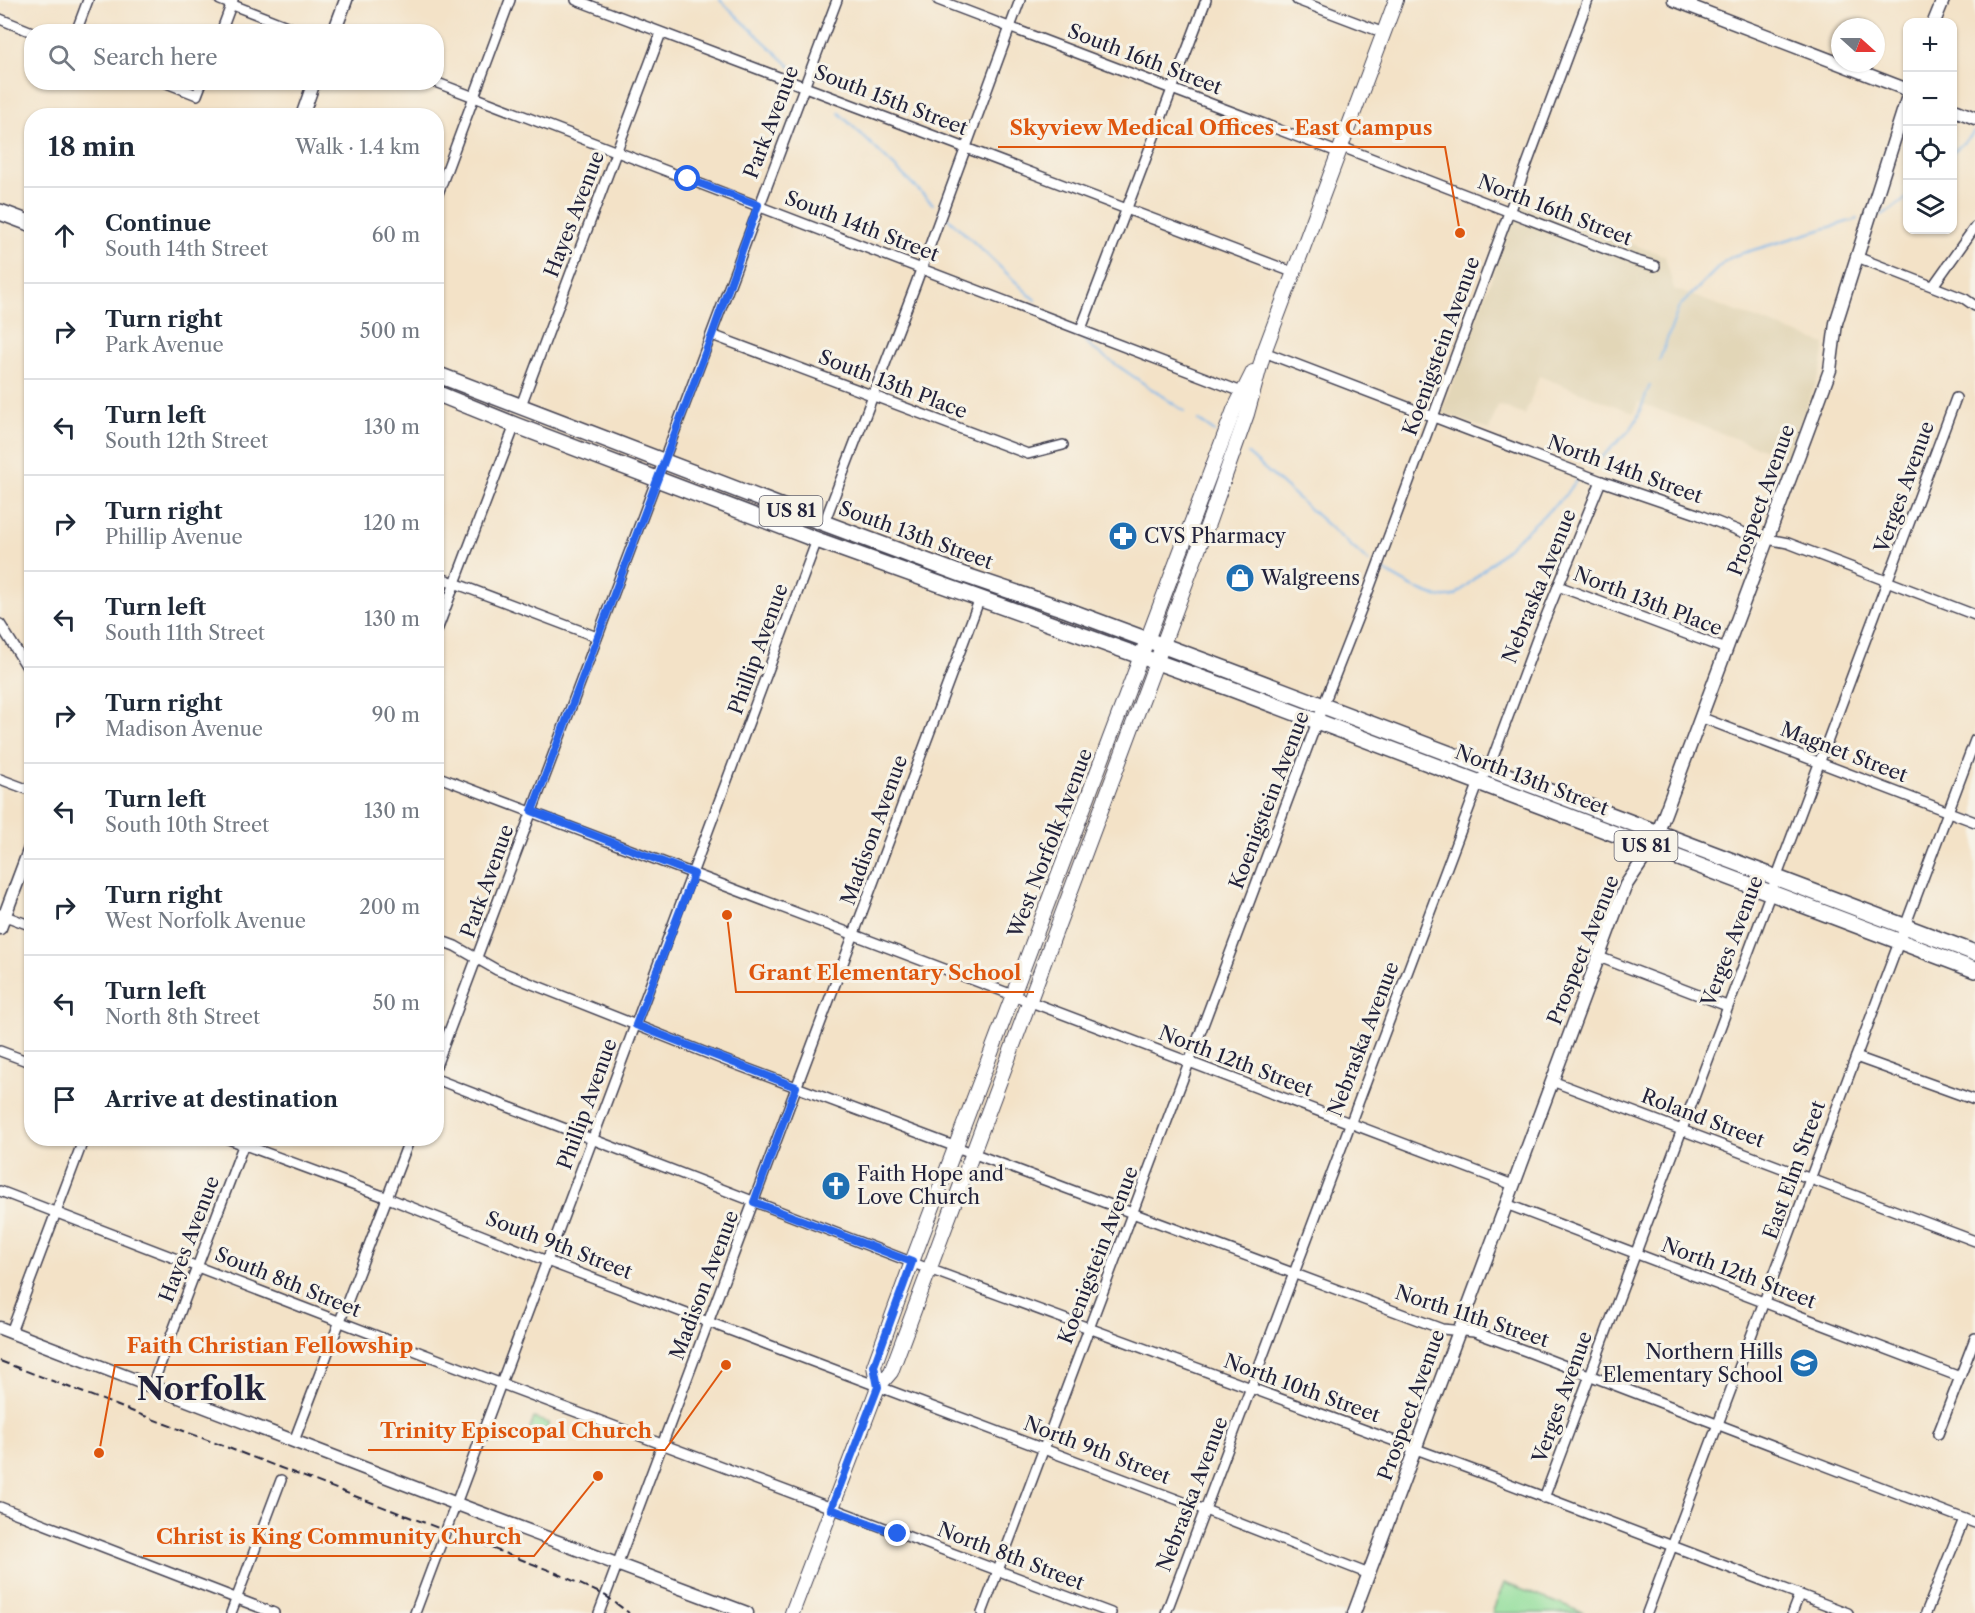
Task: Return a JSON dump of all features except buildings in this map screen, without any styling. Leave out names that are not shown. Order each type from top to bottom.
[{"type":"highway","points":[[0,212],[24,221]]},
{"type":"highway","name":"South 13th Street","points":[[444,377],[824,524],[1154,643]]},
{"type":"highway","name":"South 13th Street","points":[[444,396],[818,540],[1148,658]]},
{"type":"highway","name":"North 13th Street","points":[[1154,643],[1775,877],[1902,933],[1975,970]]},
{"type":"highway","name":"North 13th Street","points":[[1148,658],[1769,892],[1975,953]]},
{"type":"main road","name":"West Norfolk Avenue","points":[[878,1387],[874,1366],[912,1262],[1014,996],[1247,414],[1264,351],[1396,0]]},
{"type":"main road","name":"West Norfolk Avenue","points":[[1154,643],[1233,410],[1264,351]]},
{"type":"main road","name":"West Norfolk Avenue","points":[[792,1613],[878,1387],[891,1372],[1029,1001],[1148,658]]},
{"type":"street","points":[[79,24],[88,0]]},
{"type":"street","points":[[220,0],[232,2],[283,24]]},
{"type":"street","points":[[337,24],[346,0]]},
{"type":"street","points":[[444,177],[510,0]]},
{"type":"street","name":"South 15th Street","points":[[576,0],[1294,273]]},
{"type":"street","name":"Park Avenue","points":[[444,1045],[837,0]]},
{"type":"street","name":"South 16th Street","points":[[938,0],[1341,150]]},
{"type":"street","points":[[824,524],[1020,0]]},
{"type":"street","points":[[1081,329],[1206,0]]},
{"type":"street","points":[[1297,0],[1384,33]]},
{"type":"street","name":"Koenigstein Avenue","points":[[982,1613],[1323,706],[1370,589],[1588,0]]},
{"type":"street","points":[[1674,0],[1903,88]]},
{"type":"street","points":[[1936,18],[1943,0]]},
{"type":"street","points":[[224,24],[232,2]]},
{"type":"street","points":[[0,19],[24,29]]},
{"type":"street","name":"Hayes Avenue","points":[[520,408],[661,33]]},
{"type":"street","name":"South 14th Street","points":[[444,86],[1242,392]]},
{"type":"street","points":[[184,90],[197,95],[199,90]]},
{"type":"street","points":[[305,108],[311,90]]},
{"type":"street","points":[[1957,111],[1975,118]]},
{"type":"street","name":"Prospect Avenue","points":[[1354,1613],[1626,885],[1651,848],[1658,832],[1830,370],[1836,323],[1903,112]]},
{"type":"street","name":"North 16th Street","points":[[1341,150],[1655,266]]},
{"type":"street","points":[[1933,286],[1975,227]]},
{"type":"street","points":[[1857,258],[1965,299],[1975,306]]},
{"type":"street","name":"South 13th Place","points":[[712,335],[1028,454],[1063,445]]},
{"type":"street","name":"North 14th Street","points":[[1264,351],[1601,481],[1752,536],[1788,543],[1975,615]]},
{"type":"street","name":"Verges Avenue","points":[[1544,1498],[1769,892],[1956,398]]},
{"type":"street","points":[[444,612],[515,425]]},
{"type":"street","name":"Nebraska Avenue","points":[[1166,1613],[1479,782],[1489,768],[1558,586],[1601,481]]},
{"type":"street","name":"Phillip Avenue","points":[[415,1613],[818,540]]},
{"type":"street","points":[[444,579],[597,637]]},
{"type":"street","name":"North 13th Place","points":[[1558,586],[1726,649]]},
{"type":"street","name":"Madison Avenue","points":[[599,1613],[980,598]]},
{"type":"street","points":[[0,624],[24,663]]},
{"type":"street","points":[[0,643],[14,648]]},
{"type":"street","name":"Magnet Street","points":[[1700,717],[1975,822]]},
{"type":"street","name":"East Elm Street","points":[[1647,1613],[1975,740]]},
{"type":"street","points":[[0,779],[24,788]]},
{"type":"street","name":"North 12th Street","points":[[444,779],[1513,1185]]},
{"type":"street","points":[[24,863],[1,919],[24,924]]},
{"type":"street","name":"North 11th Street","points":[[444,942],[497,970],[796,1087],[1442,1329],[1474,1332],[1975,1523]]},
{"type":"street","points":[[1599,957],[1727,1006]]},
{"type":"street","points":[[0,1051],[24,1060]]},
{"type":"street","points":[[1856,1056],[1975,1100]]},
{"type":"street","name":"Roland Street","points":[[1552,1081],[1975,1240]]},
{"type":"street","name":"North 10th Street","points":[[444,1082],[929,1269],[1090,1327],[1848,1613]]},
{"type":"street","points":[[81,1146],[57,1212],[6,1330],[747,1613]]},
{"type":"street","name":"Hayes Avenue","points":[[152,1386],[244,1146]]},
{"type":"street","name":"South 9th Street","points":[[255,1146],[547,1261],[878,1387]]},
{"type":"street","points":[[294,1441],[407,1146]]},
{"type":"street","name":"South 8th Street","points":[[0,1191],[831,1509]]},
{"type":"street","name":"North 12th Street","points":[[1506,1204],[1960,1377]]},
{"type":"street","points":[[1938,1434],[1975,1338]]},
{"type":"street","name":"North 9th Street","points":[[878,1387],[1369,1574]]},
{"type":"street","points":[[231,1613],[281,1480]]},
{"type":"street","points":[[0,1507],[274,1613]]},
{"type":"street","name":"North 8th Street","points":[[831,1509],[1111,1613]]},
{"type":"street","points":[[1926,1613],[1964,1519]]},
{"type":"street","points":[[1792,1613],[1799,1595]]},
{"type":"shaded area","points":[[1519,204],[1665,256],[1674,289],[1825,344],[1821,370],[1787,458],[1638,402],[1634,413],[1539,376],[1525,415],[1498,405],[1489,430],[1441,413]]},
{"type":"green space","points":[[534,1418],[549,1423],[543,1439],[528,1434]]},
{"type":"green space","points":[[1504,1583],[1584,1613],[1492,1613]]},
{"type":"waterway","points":[[720,0],[791,67]]},
{"type":"waterway","points":[[839,113],[933,204]]},
{"type":"waterway","points":[[1957,148],[1975,132]]},
{"type":"waterway","points":[[1881,215],[1903,201]]},
{"type":"waterway","points":[[945,215],[1035,300]]},
{"type":"waterway","points":[[1659,361],[1679,307],[1724,262],[1733,256],[1857,219]]},
{"type":"waterway","points":[[1082,338],[1096,351],[1184,411]]},
{"type":"waterway","points":[[1591,467],[1630,430],[1636,421],[1650,385]]},
{"type":"waterway","points":[[1198,420],[1215,432]]},
{"type":"waterway","points":[[1248,454],[1369,562]]},
{"type":"waterway","points":[[1383,570],[1429,594],[1439,597],[1456,595],[1566,495],[1576,481]]},
{"type":"railway","points":[[0,1361],[554,1572],[606,1596],[629,1613]]},
{"type":"place","name":"Skyview Medical Offices - East Campus","points":[[1460,233]]},
{"type":"place","name":"CVS Pharmacy","points":[[1123,536]]},
{"type":"place","name":"Walgreens","points":[[1240,578]]},
{"type":"place","name":"Grant Elementary School","points":[[727,915]]},
{"type":"place","name":"Faith Hope and Love Church","points":[[836,1186]]},
{"type":"place","name":"Northern Hills Elementary School","points":[[1804,1363]]},
{"type":"place","name":"Trinity Episcopal Church","points":[[726,1365]]},
{"type":"place","name":"Faith Christian Fellowship","points":[[99,1453]]},
{"type":"place","name":"Christ is King Community Church","points":[[598,1476]]},
{"type":"district","name":"Norfolk","points":[[201,1388]]},
{"type":"route","points":[[688,179],[758,205],[712,335],[532,811],[694,874],[636,1025],[796,1087],[754,1202],[912,1262],[874,1366],[878,1387],[831,1509],[898,1534]]}]
